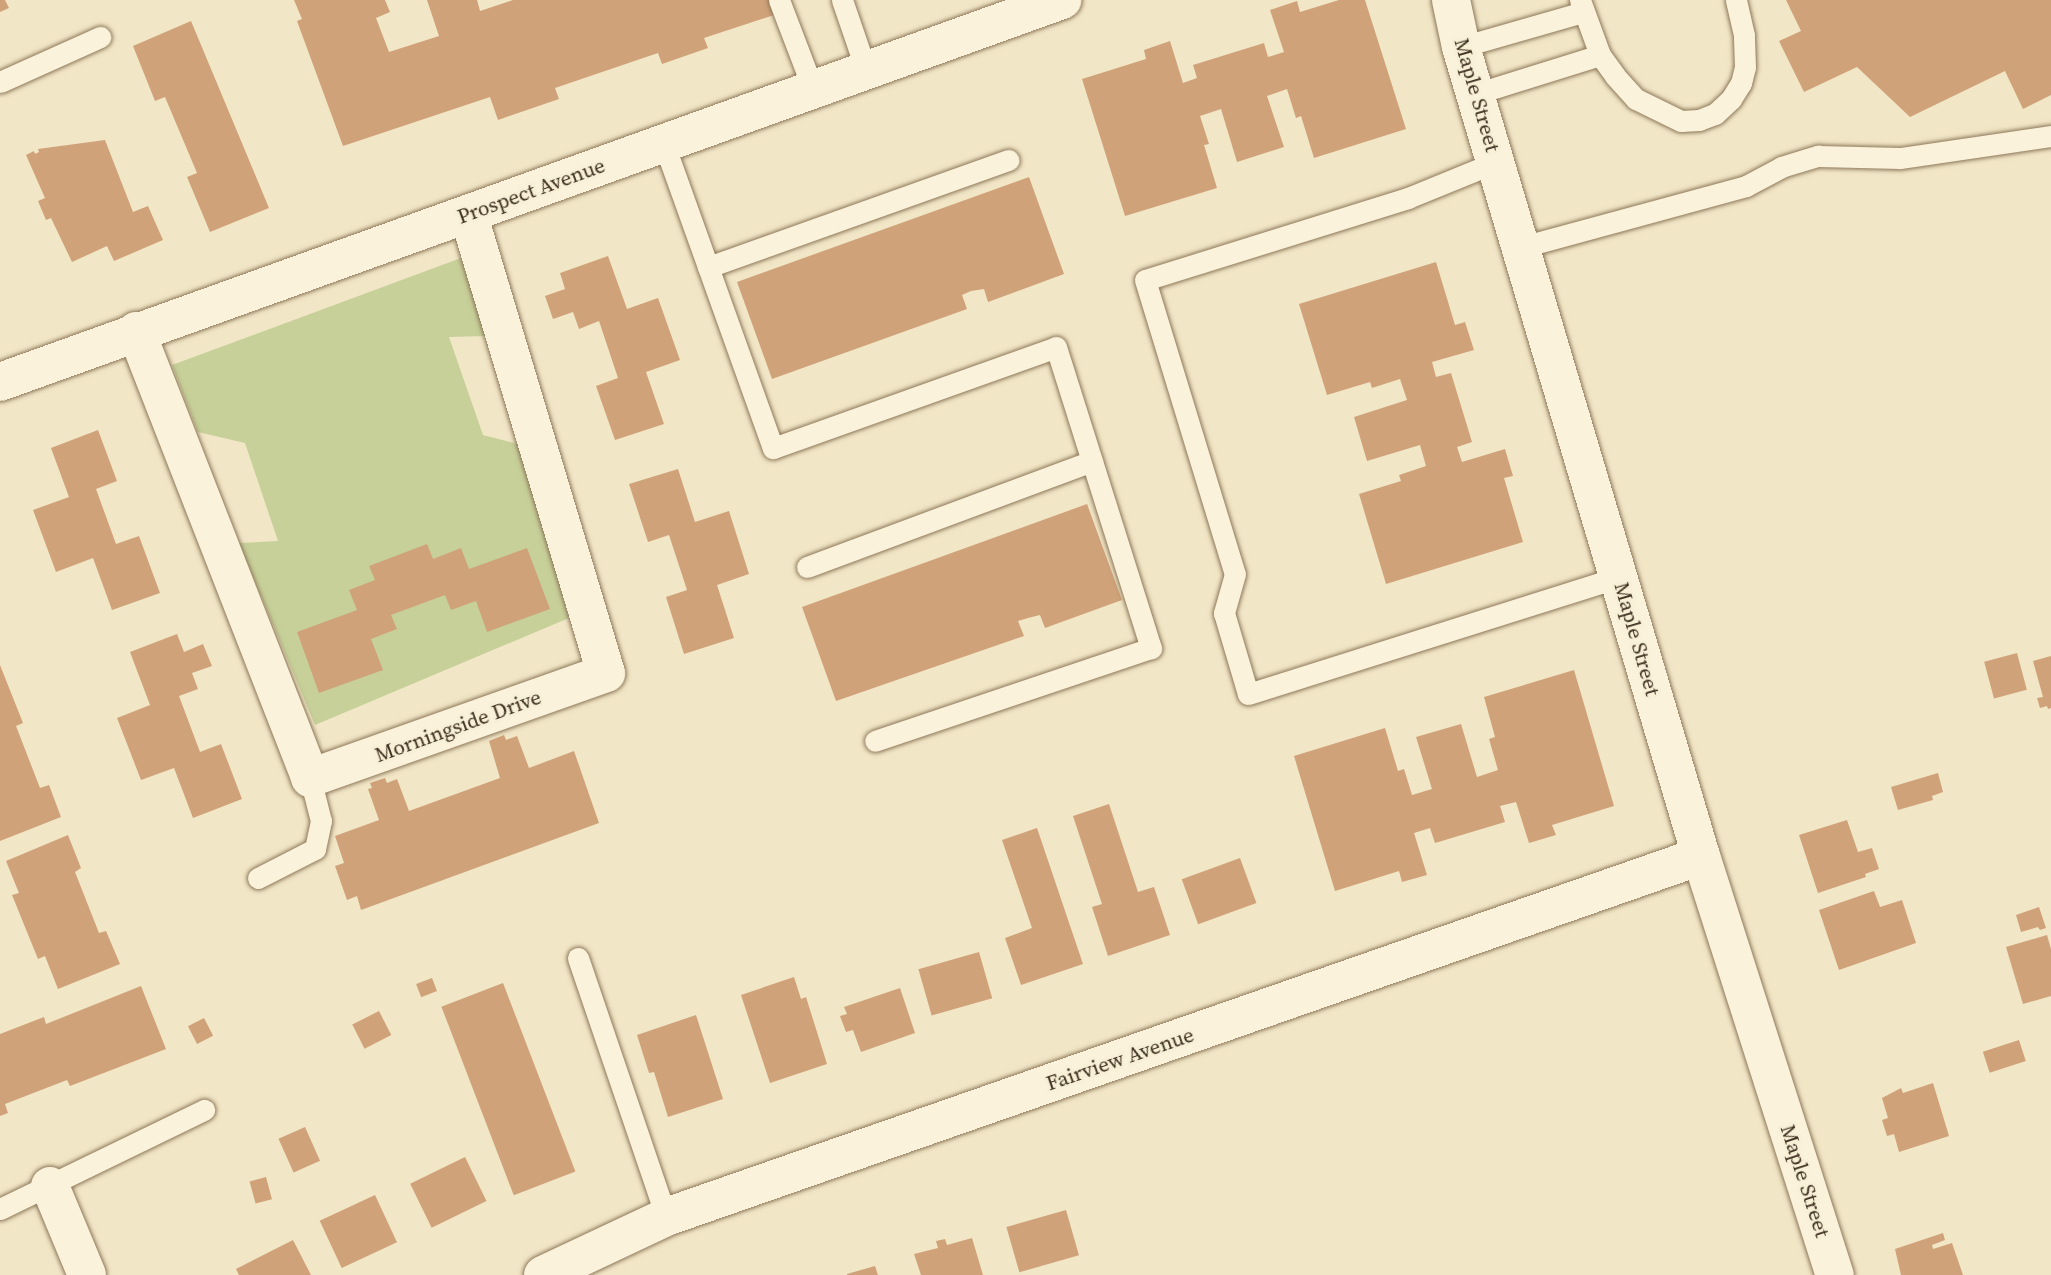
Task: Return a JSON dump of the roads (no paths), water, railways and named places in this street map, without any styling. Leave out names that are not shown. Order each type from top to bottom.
[{"type":"street","name":"Prospect Avenue","points":[[2,376],[468,215],[1062,0]]},
{"type":"street","name":"Maple Street","points":[[1451,0],[1461,47],[1702,856],[1835,1275]]},
{"type":"street","name":"Morningside Drive","points":[[310,778],[606,673],[468,215]]},
{"type":"street","points":[[136,331],[310,778]]},
{"type":"street","name":"Fairview Avenue","points":[[543,1275],[666,1217],[1702,856]]},
{"type":"street","points":[[50,1186],[87,1275]]},
{"type":"lane","points":[[779,0],[813,89]]},
{"type":"lane","points":[[842,0],[866,70]]},
{"type":"lane","points":[[1461,47],[1581,6],[1600,55],[1636,99],[1681,121],[1699,121],[1715,114],[1731,100],[1741,83],[1745,67],[1744,35],[1736,0]]},
{"type":"lane","points":[[0,82],[100,37]]},
{"type":"lane","points":[[1475,94],[1600,55]]},
{"type":"lane","points":[[1522,247],[1734,189],[1781,167],[1818,156],[1900,158],[2051,136]]},
{"type":"lane","points":[[664,144],[773,448],[1056,348],[1151,648],[875,741]]},
{"type":"lane","points":[[708,267],[1009,160]]},
{"type":"lane","points":[[1496,162],[1408,198],[1145,280],[1235,574],[1224,613],[1248,694],[1619,577]]},
{"type":"lane","points":[[807,567],[1092,461]]},
{"type":"lane","points":[[258,878],[314,849],[321,821],[310,778]]},
{"type":"lane","points":[[578,958],[666,1217]]},
{"type":"lane","points":[[0,1209],[204,1110]]}]
